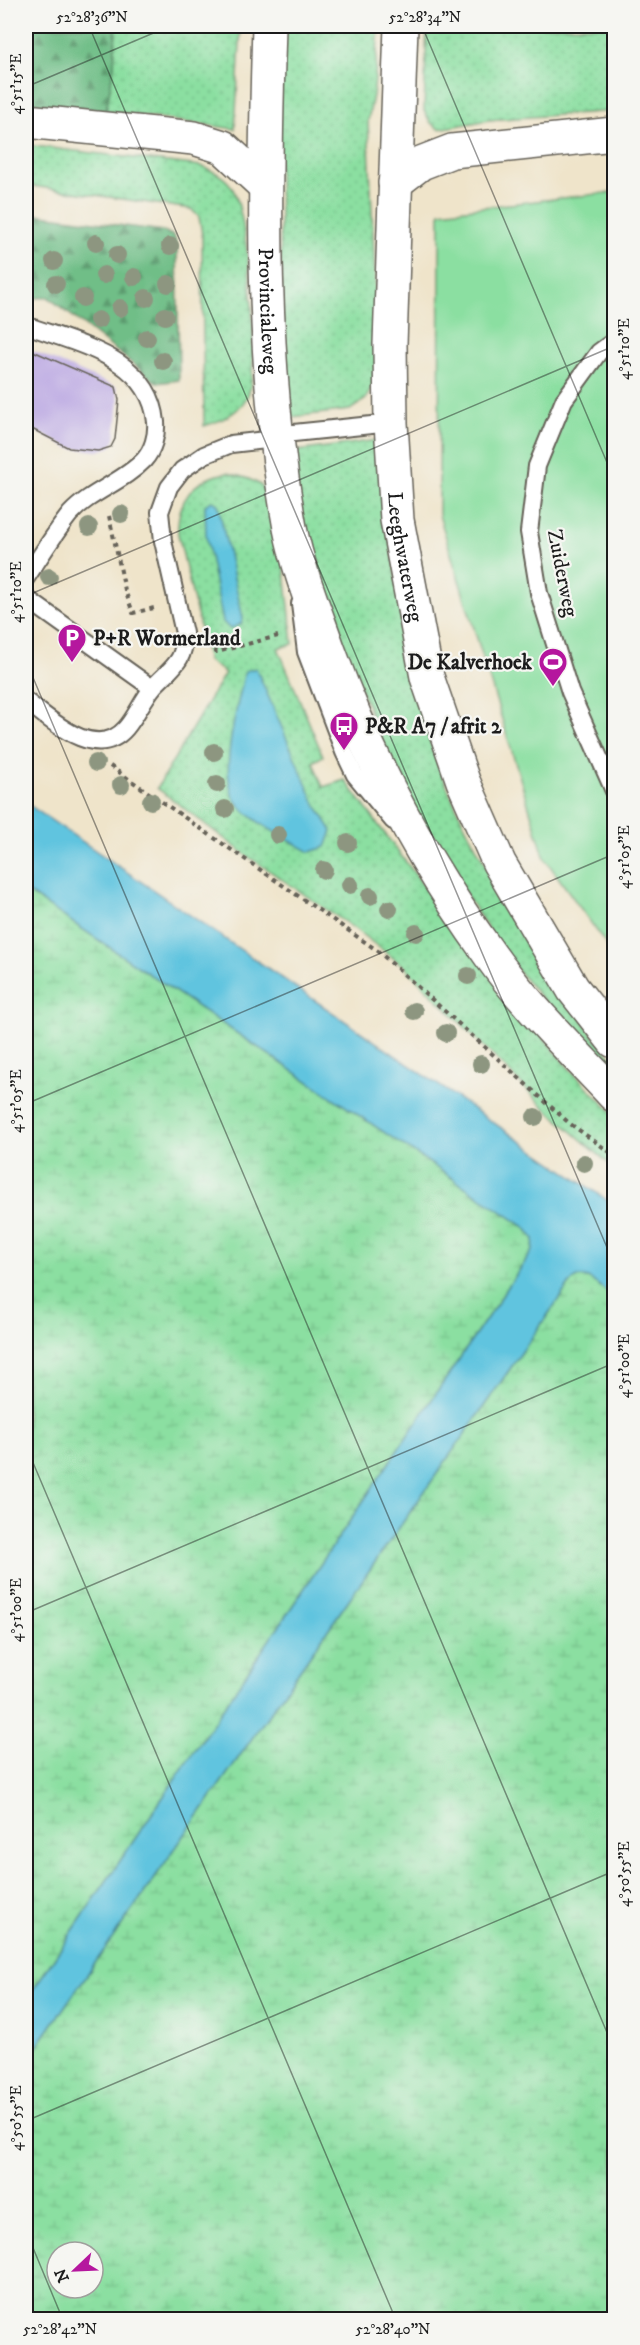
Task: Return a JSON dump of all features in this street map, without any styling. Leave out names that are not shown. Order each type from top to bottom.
[{"type":"main road","points":[[264,185],[269,26]]},
{"type":"main road","name":"Leeghwaterweg","points":[[401,26],[395,183],[391,423],[397,520],[428,677],[463,781],[499,863],[573,989],[615,1041]]},
{"type":"main road","points":[[26,121],[194,138],[224,147],[264,185]]},
{"type":"main road","points":[[395,183],[421,163],[452,151],[615,134]]},
{"type":"main road","name":"Provincialeweg","points":[[264,185],[266,296],[276,437]]},
{"type":"main road","points":[[276,437],[291,532],[340,682],[383,780],[429,862],[490,957],[552,1030],[615,1095]]},
{"type":"lane","points":[[26,325],[123,363],[146,389],[155,407],[157,429],[152,449],[143,461],[97,491],[71,514],[26,578]]},
{"type":"lane","name":"Zuiderweg","points":[[615,341],[599,352],[564,400],[537,466],[529,532],[539,593],[570,692],[615,791]]},
{"type":"lane","points":[[26,701],[65,730],[86,741],[109,739],[124,730],[152,688],[180,660],[185,647],[160,512],[169,487],[182,470],[204,455],[231,444],[284,434],[391,423]]},
{"type":"lane","points":[[26,598],[152,688]]},
{"type":"path","points":[[86,741],[108,764],[378,951],[569,1123],[615,1155]]},
{"type":"green space","points":[[26,26],[116,26],[114,65],[106,111],[26,102]]},
{"type":"green space","points":[[116,26],[241,26],[235,129],[106,111],[114,65]]},
{"type":"green space","points":[[276,26],[379,26],[374,90],[368,121],[379,370],[366,399],[350,410],[284,418]]},
{"type":"green space","points":[[427,26],[614,26],[614,111],[489,120],[439,129],[431,123],[424,111]]},
{"type":"green space","points":[[26,145],[201,166],[228,182],[237,201],[243,225],[253,323],[251,379],[248,395],[240,407],[224,419],[204,426],[202,234],[199,217],[191,209],[26,185]]},
{"type":"green space","name":"De Kalverhoek","points":[[614,192],[614,955],[545,859],[439,515],[440,212]]},
{"type":"green space","points":[[26,213],[163,231],[174,236],[177,246],[179,380],[157,383],[48,297],[26,299]]},
{"type":"green space","points":[[377,440],[405,638],[422,716],[434,753],[466,828],[485,864],[594,1037],[614,1060],[614,1082],[507,958],[411,810],[325,604],[300,510],[291,452]]},
{"type":"green space","points":[[228,473],[260,485],[268,493],[272,503],[284,564],[293,644],[278,648],[323,756],[313,762],[323,787],[345,780],[452,924],[564,1063],[614,1114],[614,1168],[547,1110],[405,967],[352,927],[246,855],[157,788],[225,673],[208,661],[178,534],[178,522],[184,501],[197,485],[216,475]]},
{"type":"green space","points":[[26,891],[526,1228],[534,1239],[533,1250],[26,2000]]},
{"type":"green space","points":[[577,1277],[588,1278],[614,1296],[614,2319],[26,2320],[26,2062],[570,1283]]},
{"type":"water","points":[[212,501],[218,504],[243,619],[241,624],[230,629],[223,622],[206,536],[205,505]]},
{"type":"water","points":[[256,668],[314,802],[332,831],[326,847],[310,852],[271,830],[244,811],[231,791],[229,758],[234,719],[245,671]]},
{"type":"water","points":[[26,803],[614,1205],[614,1296],[588,1278],[577,1277],[570,1283],[26,2062],[26,2000],[533,1250],[534,1239],[526,1228],[26,891]]},
{"type":"building","points":[[26,348],[116,387],[119,400],[115,439],[111,447],[98,451],[69,448],[26,426]]},
{"type":"place","name":"P+R Wormerland","points":[[72,664]]},
{"type":"place","name":"De Kalverhoek","points":[[553,688]]},
{"type":"place","name":"P&R A7 / afrit 2","points":[[344,752]]}]
